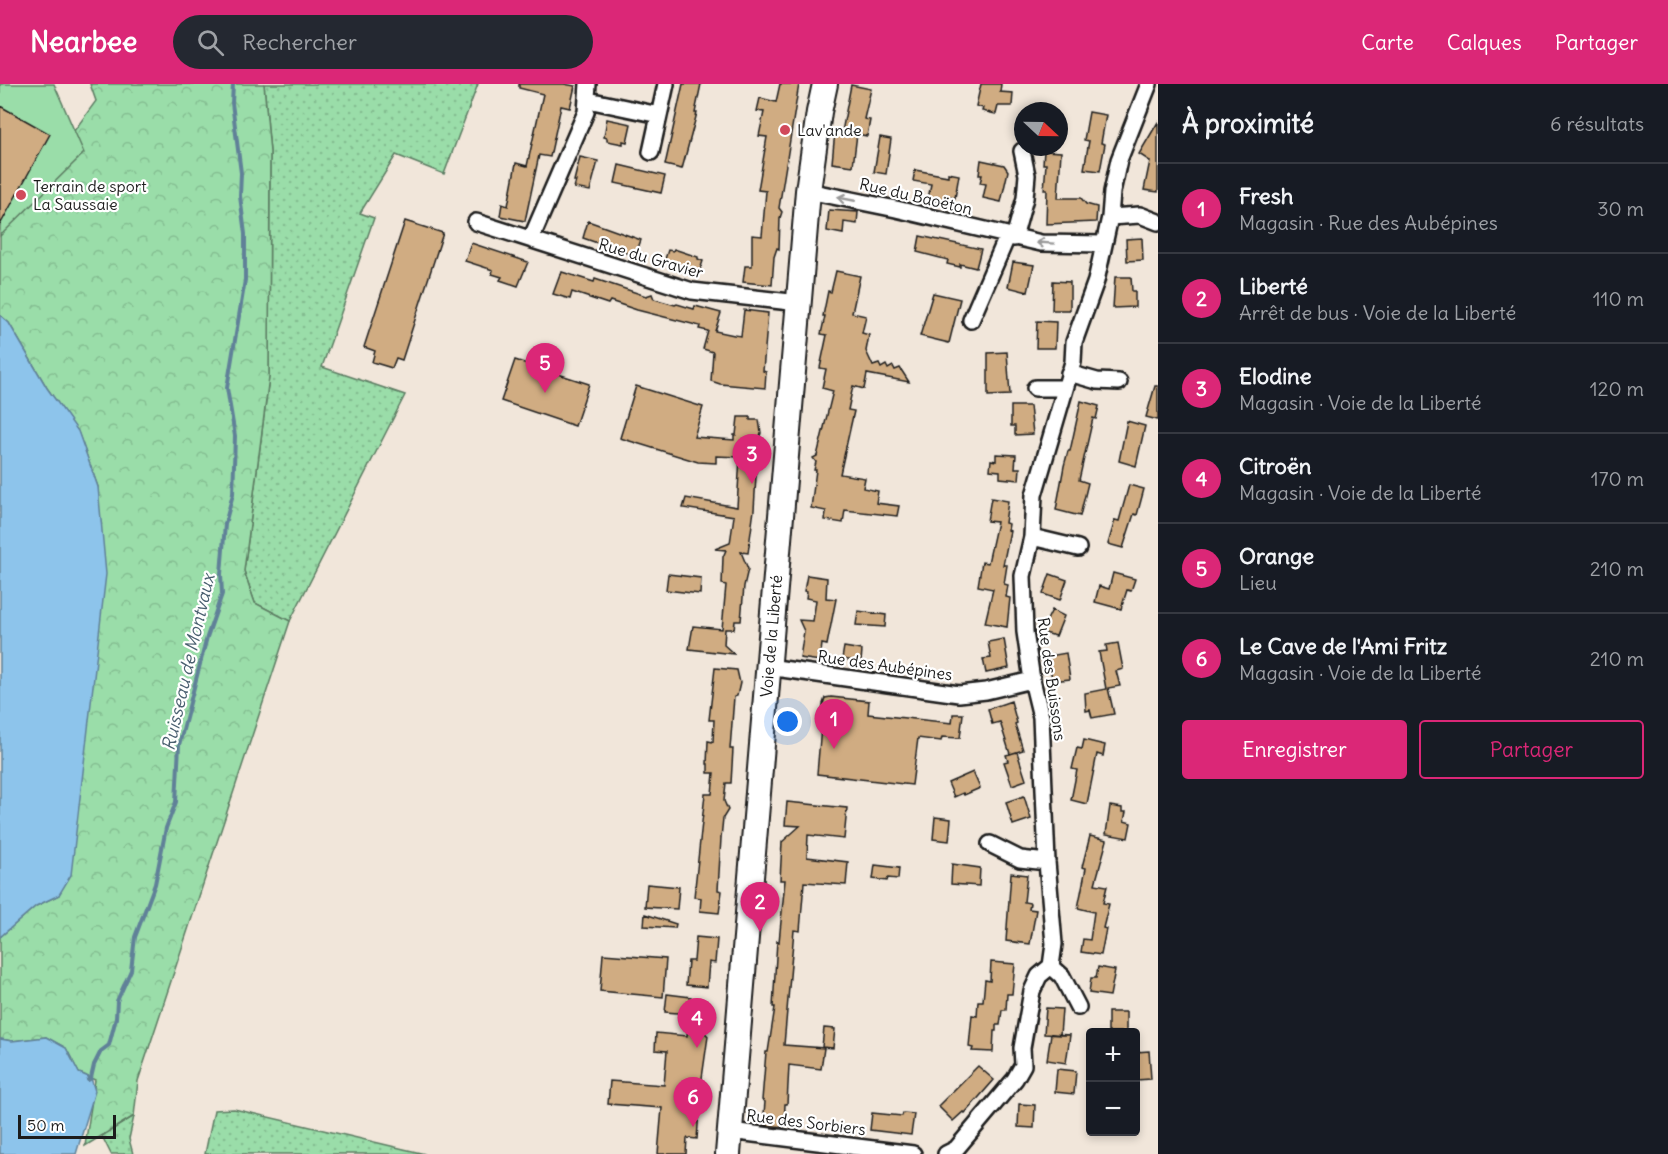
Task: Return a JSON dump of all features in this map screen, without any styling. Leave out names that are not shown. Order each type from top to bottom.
[{"type":"main road","name":"Voie de la Liberté","points":[[729,1142],[808,191],[825,84]]},
{"type":"street","points":[[651,152],[666,84]]},
{"type":"street","points":[[1103,244],[1110,217],[1112,192],[1119,160],[1149,84]]},
{"type":"street","points":[[531,239],[586,112],[588,92],[659,115]]},
{"type":"street","points":[[971,320],[1011,237],[1025,198],[1027,175],[1023,156]]},
{"type":"street","name":"Rue du Baoëton","points":[[808,191],[1041,243],[1103,244]]},
{"type":"street","points":[[1110,217],[1140,215],[1158,222]]},
{"type":"street","name":"Rue du Gravier","points":[[476,222],[692,291],[799,303]]},
{"type":"street","name":"Rue des Buissons","points":[[1051,966],[1054,944],[1047,862],[1041,717],[1032,680],[1025,632],[1023,576],[1032,537],[1034,495],[1073,363],[1074,342],[1096,281],[1103,244]]},
{"type":"street","points":[[1069,373],[1097,381],[1119,382]]},
{"type":"street","points":[[1035,388],[1064,388]]},
{"type":"street","points":[[1032,537],[1078,548]]},
{"type":"street","name":"Rue des Aubépines","points":[[768,668],[959,694],[986,691],[1032,680]]},
{"type":"street","points":[[990,844],[1020,859],[1047,862]]},
{"type":"street","points":[[946,1154],[956,1149],[1015,1079],[1023,1065],[1022,1048],[1032,991],[1039,976],[1051,966],[1062,976],[1078,1007]]},
{"type":"street","name":"Rue des Sorbiers","points":[[729,1142],[913,1154]]},
{"type":"green space","name":"Terrain de sport La Saussaie","points":[[0,84],[54,84],[84,153],[0,236]]},
{"type":"green space","points":[[90,84],[264,84],[270,152],[269,377],[244,571],[255,603],[290,621],[138,1081],[134,1116],[85,1146],[95,1080],[79,1073],[66,1048],[46,1037],[12,1041],[0,1039],[0,937],[36,906],[59,895],[98,487],[78,432],[47,388],[9,323],[0,315],[0,232],[96,101]]},
{"type":"green space","points":[[264,84],[478,84],[444,174],[396,155],[360,213],[374,218],[322,367],[405,395],[290,621],[255,603],[244,571],[269,377],[270,152]]},
{"type":"green space","points":[[234,1109],[425,1154],[205,1154],[214,1110]]},
{"type":"green space","points":[[134,1116],[129,1139],[133,1154],[111,1154],[102,1136]]},
{"type":"water","points":[[0,315],[9,323],[47,388],[78,431],[98,487],[106,574],[71,875],[59,895],[36,906],[0,937]]},
{"type":"water","points":[[46,1037],[66,1048],[79,1073],[91,1078],[95,1091],[76,1154],[0,1154],[0,1039],[12,1041]]},
{"type":"building","points":[[519,84],[575,86],[570,108],[561,106],[550,157],[539,155],[525,221],[500,216],[502,204],[508,206],[516,163],[527,166],[543,94],[519,88]]},
{"type":"building","points":[[683,84],[701,84],[695,113],[697,113],[682,169],[665,165]]},
{"type":"building","points":[[780,84],[799,84],[779,208],[782,212],[779,249],[777,248],[774,257],[772,285],[743,282],[745,266],[752,266],[752,235],[762,236],[766,191],[758,190],[767,137],[759,136],[764,112],[757,111],[760,98],[776,102]]},
{"type":"building","points":[[981,84],[1001,84],[1000,92],[1013,93],[1012,106],[998,106],[996,114],[982,111],[983,108],[976,106]]},
{"type":"building","points":[[851,85],[871,89],[864,119],[870,120],[867,136],[857,134],[853,166],[832,163],[835,131],[842,132]]},
{"type":"building","points":[[0,106],[50,134],[0,225]]},
{"type":"building","points":[[1089,112],[1106,115],[1101,143],[1105,144],[1100,171],[1084,169],[1089,141],[1084,140]]},
{"type":"building","points":[[607,119],[631,124],[627,142],[623,141],[623,144],[607,141],[604,137]]},
{"type":"building","points":[[1158,122],[1158,192],[1144,190],[1150,161],[1139,154]]},
{"type":"building","points":[[880,137],[891,139],[886,174],[874,172]]},
{"type":"building","points":[[1044,156],[1061,156],[1058,198],[1081,198],[1086,204],[1097,207],[1096,222],[1046,224],[1047,190],[1044,190],[1046,164],[1043,164]]},
{"type":"building","points":[[580,157],[598,161],[590,191],[574,188]]},
{"type":"building","points":[[981,160],[1004,165],[1008,171],[1001,202],[983,198],[986,184],[980,183]]},
{"type":"building","points":[[619,165],[665,176],[661,193],[615,183]]},
{"type":"building","points":[[915,170],[948,176],[948,173],[959,175],[955,198],[944,196],[943,202],[928,199],[931,184],[913,181]]},
{"type":"building","points":[[829,210],[858,212],[857,224],[844,222],[843,234],[827,231]]},
{"type":"building","points":[[405,221],[443,233],[402,360],[396,358],[392,368],[372,362],[375,351],[364,347]]},
{"type":"building","points":[[588,221],[641,240],[635,256],[583,238]]},
{"type":"building","points":[[920,236],[981,249],[976,268],[947,264],[948,260],[917,252]]},
{"type":"building","points":[[1142,238],[1143,260],[1127,261],[1126,239]]},
{"type":"building","points":[[471,243],[528,262],[518,286],[500,280],[502,277],[492,274],[493,270],[465,261]]},
{"type":"building","points":[[674,249],[703,261],[699,273],[693,271],[693,274],[669,267],[670,264],[664,262],[668,250],[673,251]]},
{"type":"building","points":[[1013,262],[1034,265],[1028,292],[1008,287]]},
{"type":"building","points":[[836,271],[860,276],[852,313],[866,316],[862,333],[869,335],[866,351],[873,366],[879,364],[881,368],[886,365],[888,369],[893,366],[895,370],[900,368],[909,382],[867,374],[864,389],[853,386],[848,410],[854,411],[840,474],[865,478],[863,488],[878,491],[876,503],[899,506],[897,516],[845,510],[843,523],[825,520],[826,511],[811,508],[816,470],[814,470],[816,462],[813,458],[817,456],[833,391],[822,388],[826,369],[820,368],[827,335],[821,334],[825,316],[823,316],[828,291],[831,292]]},
{"type":"building","points":[[562,272],[594,282],[595,279],[646,296],[652,294],[654,299],[675,305],[694,309],[695,306],[721,313],[715,331],[734,335],[741,336],[744,310],[768,313],[763,371],[766,372],[765,388],[720,384],[711,381],[713,352],[703,349],[708,331],[699,329],[700,326],[610,301],[608,304],[572,292],[570,299],[553,294]]},
{"type":"building","points":[[1115,277],[1131,277],[1132,291],[1135,291],[1135,307],[1113,308]]},
{"type":"building","points":[[1053,281],[1070,282],[1070,310],[1052,310]]},
{"type":"building","points":[[933,293],[960,299],[949,343],[920,336]]},
{"type":"building","points":[[1037,321],[1056,322],[1055,348],[1036,348]]},
{"type":"building","points":[[1007,352],[1010,395],[988,396],[988,353]]},
{"type":"building","points":[[515,360],[589,384],[575,426],[501,401]]},
{"type":"building","points":[[636,386],[703,407],[694,437],[734,440],[738,417],[759,420],[761,433],[758,442],[754,510],[748,553],[741,552],[748,569],[741,621],[735,621],[734,629],[725,629],[724,645],[734,654],[689,649],[693,626],[722,629],[726,585],[722,584],[723,557],[726,550],[715,549],[730,543],[734,516],[683,508],[686,498],[737,507],[740,457],[716,456],[716,463],[698,462],[620,438]]},
{"type":"building","points":[[1155,386],[1158,386],[1158,420],[1146,417]]},
{"type":"building","points":[[1081,401],[1099,406],[1096,419],[1093,418],[1079,480],[1088,483],[1080,516],[1056,510],[1064,466],[1068,451],[1070,451]]},
{"type":"building","points":[[1011,406],[1030,406],[1033,434],[1015,435],[1015,426],[1011,426]]},
{"type":"building","points":[[1127,421],[1145,426],[1136,466],[1119,461]]},
{"type":"building","points":[[996,454],[1016,455],[1015,468],[1020,468],[1019,480],[1000,478],[1000,471],[990,470],[991,460],[996,461]]},
{"type":"building","points":[[1129,485],[1144,489],[1137,515],[1134,514],[1123,548],[1108,544],[1115,520],[1119,521]]},
{"type":"building","points":[[991,498],[1008,501],[1005,523],[1009,524],[1008,530],[1010,531],[1003,565],[1007,565],[1004,584],[1008,585],[1006,597],[1010,598],[1007,627],[985,623],[993,589],[978,586],[982,562],[988,563],[997,522],[987,521]]},
{"type":"building","points":[[1113,573],[1135,579],[1131,591],[1127,590],[1121,609],[1095,602],[1099,586],[1109,589]]},
{"type":"building","points":[[668,574],[701,578],[700,594],[666,590]]},
{"type":"building","points":[[1050,574],[1067,580],[1060,600],[1043,594]]},
{"type":"building","points":[[807,575],[827,578],[826,598],[836,599],[827,645],[822,644],[820,661],[800,658],[804,631],[799,620],[813,621],[816,600],[806,598],[807,592],[804,591]]},
{"type":"building","points":[[1052,610],[1064,616],[1056,636],[1041,632]]},
{"type":"building","points":[[858,611],[886,615],[885,627],[856,625]]},
{"type":"building","points":[[1004,639],[1009,668],[986,673],[983,659],[991,658],[988,642]]},
{"type":"building","points":[[1118,643],[1123,669],[1116,671],[1120,686],[1108,688],[1114,714],[1092,718],[1090,710],[1086,711],[1085,693],[1106,689],[1099,652],[1107,651],[1106,645]]},
{"type":"building","points":[[844,647],[862,650],[861,662],[842,659]]},
{"type":"building","points":[[1066,653],[1070,679],[1052,681],[1049,656]]},
{"type":"building","points":[[715,668],[737,670],[740,683],[737,696],[734,697],[730,749],[733,749],[731,783],[726,783],[724,801],[728,810],[723,818],[721,838],[718,890],[722,891],[719,913],[700,911],[701,898],[694,897],[705,794],[712,794],[714,773],[708,773],[707,764],[708,741],[713,742],[714,720],[709,720]]},
{"type":"building","points":[[825,698],[869,701],[868,714],[952,723],[953,714],[963,714],[960,738],[942,737],[941,741],[918,738],[912,785],[817,774],[823,704]]},
{"type":"building","points":[[1011,701],[1023,750],[1010,754],[1000,722],[992,724],[988,709]]},
{"type":"building","points":[[1084,740],[1105,745],[1103,756],[1097,754],[1087,804],[1071,800],[1077,770],[1072,769],[1077,748],[1082,749]]},
{"type":"building","points":[[1017,752],[1026,780],[1012,785],[1004,762],[1008,761],[1006,755]]},
{"type":"building","points":[[973,772],[980,788],[954,797],[948,783]]},
{"type":"building","points":[[1024,796],[1031,819],[1013,825],[1006,802]]},
{"type":"building","points":[[787,802],[847,808],[844,839],[808,835],[807,857],[848,862],[846,885],[804,882],[800,931],[794,930],[784,1045],[824,1048],[821,1069],[789,1065],[784,1127],[763,1125],[765,1102],[762,1100],[766,1052],[768,1052],[775,1007],[773,1007],[777,941],[779,942],[785,880],[780,880],[782,842],[800,826],[785,825]]},
{"type":"building","points":[[1110,806],[1122,808],[1122,812],[1126,812],[1124,821],[1131,823],[1128,838],[1106,834]]},
{"type":"building","points":[[935,817],[951,819],[949,841],[933,839]]},
{"type":"building","points":[[1090,836],[1107,840],[1095,884],[1107,886],[1103,903],[1109,904],[1103,928],[1106,929],[1101,955],[1081,952],[1083,939],[1090,940],[1094,912],[1078,908],[1086,868],[1082,867]]},
{"type":"building","points":[[952,864],[980,868],[979,886],[951,884]]},
{"type":"building","points":[[875,865],[899,868],[898,879],[888,878],[887,881],[873,879]]},
{"type":"building","points":[[1011,873],[1027,875],[1024,902],[1030,903],[1029,909],[1036,910],[1030,944],[1006,941]]},
{"type":"building","points":[[647,884],[679,887],[677,909],[645,907]]},
{"type":"building","points":[[645,914],[676,924],[675,928],[644,926]]},
{"type":"building","points":[[696,937],[717,939],[715,963],[709,962],[707,987],[686,985],[688,961],[694,961]]},
{"type":"building","points":[[603,954],[666,959],[663,997],[600,991]]},
{"type":"building","points":[[991,962],[1015,964],[1012,994],[1007,994],[1006,1010],[1002,1010],[1000,1025],[996,1025],[996,1031],[994,1031],[993,1052],[972,1051],[973,1048],[969,1047],[972,1015],[977,1016],[978,1001],[983,1001],[985,980],[990,981]]},
{"type":"building","points":[[1098,967],[1115,970],[1110,996],[1089,993],[1091,978],[1096,978]]},
{"type":"building","points":[[667,994],[691,997],[695,1002],[692,1005],[691,1014],[665,1012]]},
{"type":"building","points":[[1046,1008],[1062,1009],[1060,1035],[1044,1034]]},
{"type":"building","points":[[1108,1012],[1126,1012],[1126,1028],[1108,1028]]},
{"type":"building","points":[[688,1024],[698,1025],[708,1036],[701,1085],[692,1084],[690,1110],[699,1111],[697,1139],[687,1138],[686,1154],[658,1154],[662,1108],[608,1104],[610,1081],[664,1085],[667,1051],[655,1050],[656,1033],[687,1036]]},
{"type":"building","points":[[824,1028],[835,1029],[833,1048],[822,1047]]},
{"type":"building","points":[[1051,1034],[1070,1035],[1066,1063],[1047,1060]]},
{"type":"building","points":[[1149,1051],[1151,1079],[1140,1080],[1140,1052]]},
{"type":"building","points":[[978,1066],[994,1080],[965,1113],[963,1112],[953,1121],[938,1106]]},
{"type":"building","points":[[1057,1069],[1076,1071],[1074,1094],[1055,1092]]},
{"type":"building","points":[[1019,1104],[1035,1105],[1034,1128],[1018,1127]]},
{"type":"building","points":[[872,1113],[902,1116],[903,1113],[914,1114],[911,1135],[870,1130]]},
{"type":"waterway","name":"Ruisseau de Montvaux","points":[[88,1080],[91,1078],[101,1051],[109,1045],[116,1018],[117,1001],[131,970],[135,937],[155,884],[166,828],[176,802],[179,745],[207,637],[222,594],[221,574],[225,524],[233,494],[235,436],[227,388],[245,280],[245,234],[240,196],[241,173],[232,103],[233,84]]},
{"type":"place","name":"Lav'ande","points":[[785,130]]},
{"type":"place","name":"Terrain de sport La Saussaie","points":[[21,195]]},
{"type":"place","name":"Orange","points":[[545,393]]},
{"type":"place","name":"Elodine","points":[[752,484]]},
{"type":"place","name":"Fresh","points":[[834,749]]},
{"type":"place","name":"Liberté","points":[[760,932]]},
{"type":"place","name":"Citroën","points":[[697,1048]]},
{"type":"place","name":"Le Cave de l'Ami Fritz","points":[[693,1127]]}]
